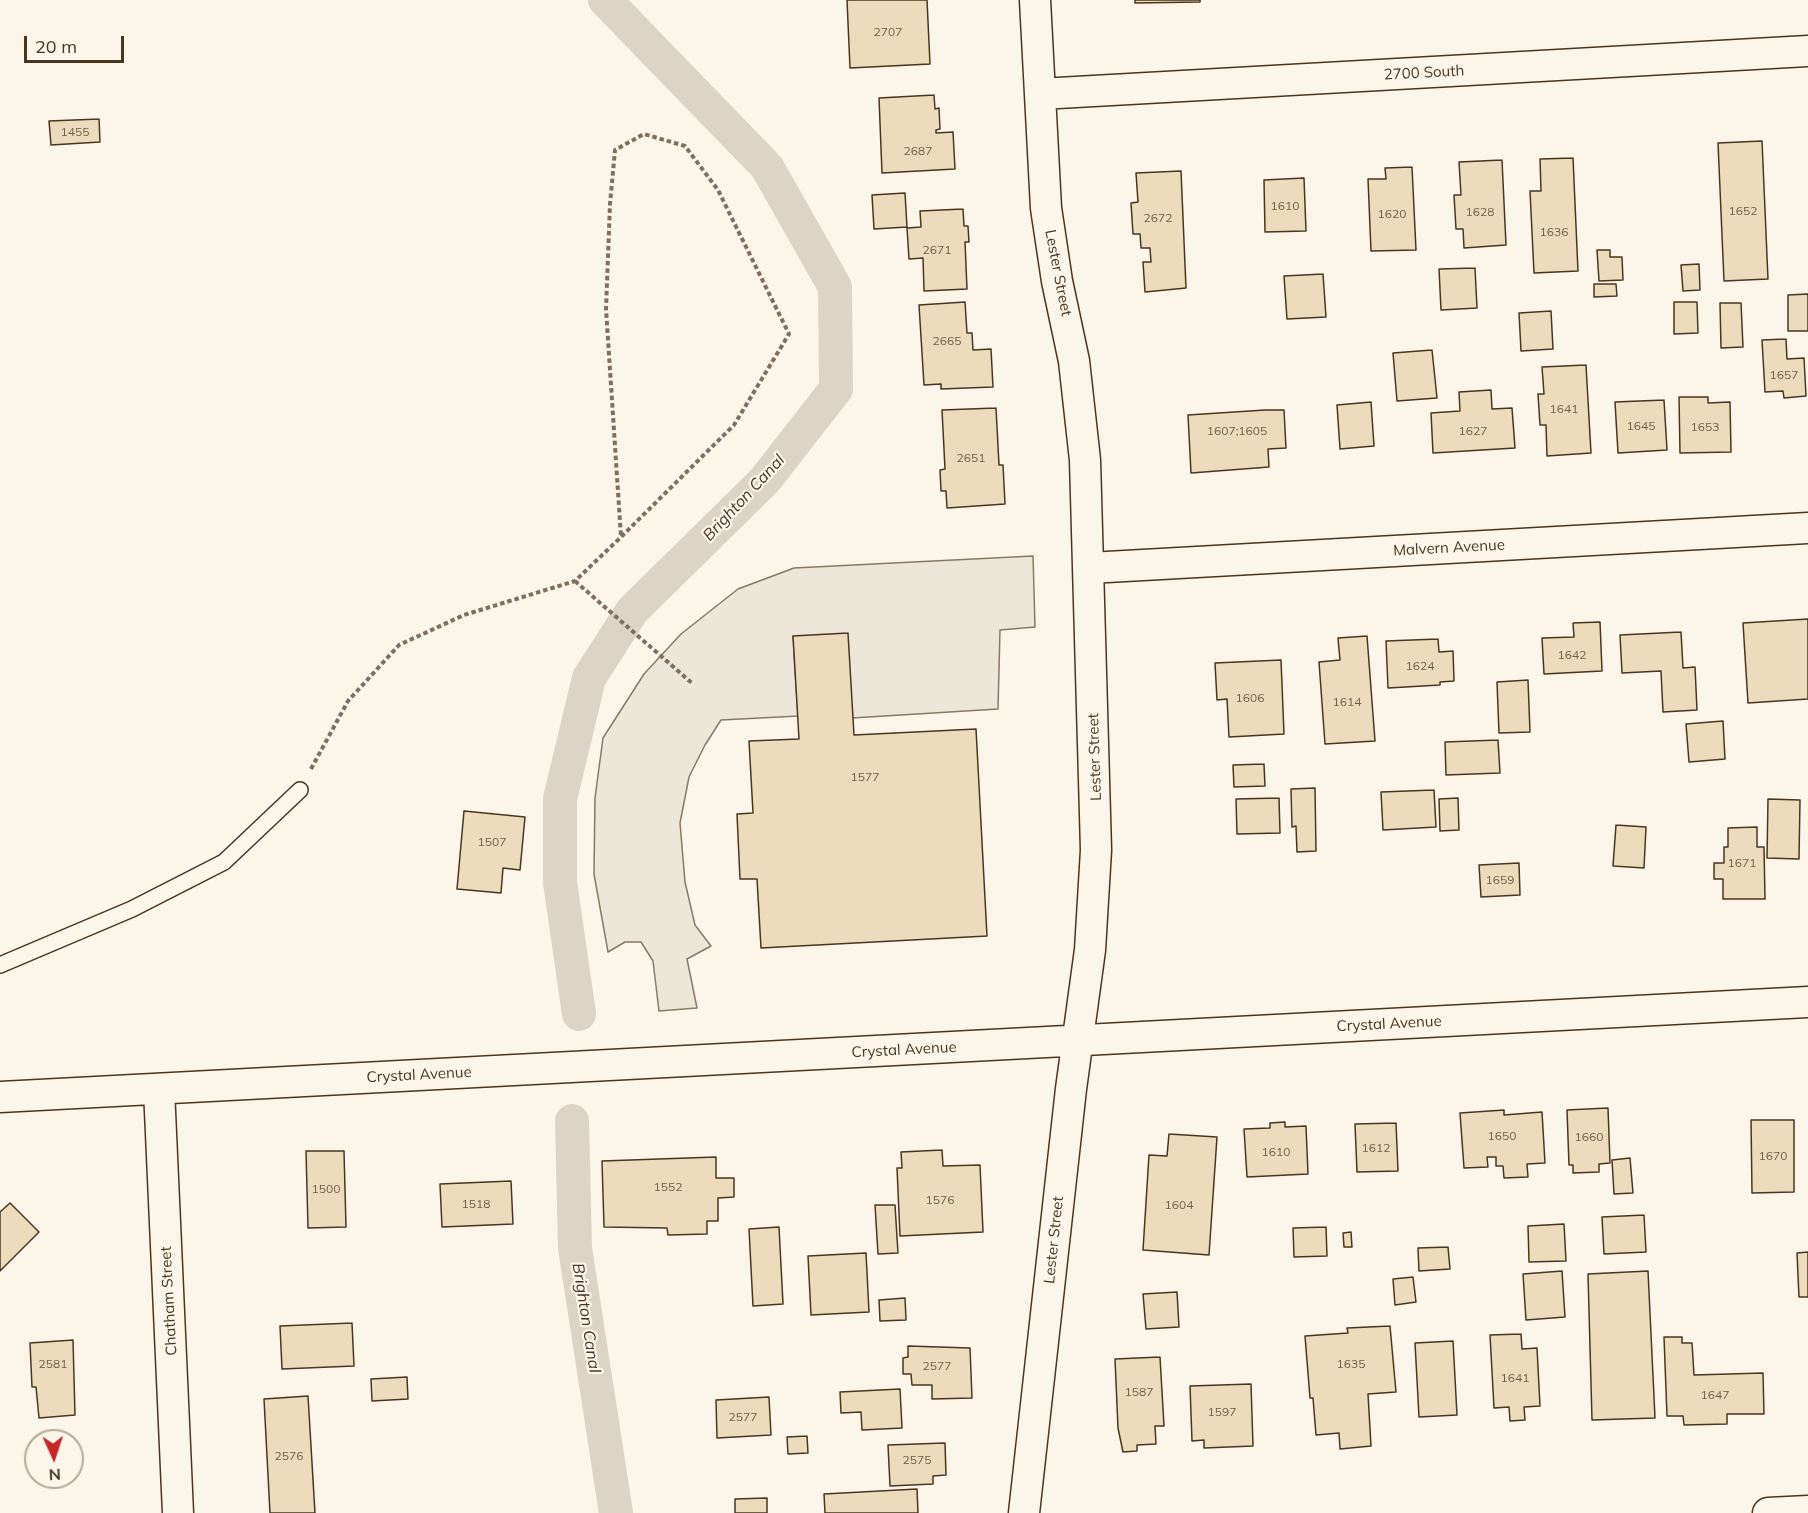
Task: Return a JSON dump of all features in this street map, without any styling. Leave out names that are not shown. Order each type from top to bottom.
[{"type":"street","name":"Lester Street","points":[[1024,1513],[1077,1041],[1092,939],[1096,850],[1089,568],[1080,405],[1050,241],[1035,0]]},
{"type":"street","name":"2700 South","points":[[1040,94],[1808,51]]},
{"type":"street","name":"Malvern Avenue","points":[[1089,568],[1808,528]]},
{"type":"street","name":"Crystal Avenue","points":[[0,1097],[1808,1002]]},
{"type":"street","name":"Chatham Street","points":[[159,1089],[178,1513]]},
{"type":"street","points":[[1768,1513],[1808,1511]]},
{"type":"lane","points":[[0,965],[132,909],[224,862],[300,790]]},
{"type":"path","points":[[300,790],[348,701],[399,645],[464,615],[575,581],[621,537],[734,425],[789,334],[718,190],[685,146],[644,134],[615,150],[610,204],[606,309],[621,537]]},
{"type":"path","points":[[575,581],[693,684]]},
{"type":"shaded area","points":[[1033,556],[1035,627],[1000,630],[998,709],[852,718],[793,636],[798,716],[721,720],[689,777],[680,823],[685,882],[695,925],[711,946],[687,959],[697,1008],[659,1011],[653,961],[641,942],[625,942],[608,952],[594,874],[595,798],[603,738],[644,674],[681,634],[738,589],[794,568]]},
{"type":"building","points":[[847,0],[927,0],[930,64],[850,68]]},
{"type":"building","points":[[1135,0],[1200,0],[1200,2],[1135,3]]},
{"type":"building","points":[[934,95],[935,109],[939,108],[940,129],[936,130],[936,133],[953,132],[955,169],[882,173],[879,98]]},
{"type":"building","points":[[99,119],[100,142],[51,145],[49,121]]},
{"type":"building","points":[[1762,141],[1768,279],[1724,281],[1718,143]]},
{"type":"building","points":[[1573,158],[1578,271],[1534,273],[1530,191],[1541,191],[1540,159]]},
{"type":"building","points":[[1502,160],[1506,245],[1464,248],[1463,229],[1456,229],[1454,195],[1461,195],[1459,162]]},
{"type":"building","points":[[1412,167],[1416,250],[1371,251],[1368,179],[1386,179],[1385,168]]},
{"type":"building","points":[[1181,171],[1186,288],[1145,292],[1143,262],[1151,262],[1150,248],[1141,248],[1140,234],[1133,234],[1131,203],[1138,202],[1136,173]]},
{"type":"building","points":[[1304,178],[1306,231],[1265,232],[1264,180]]},
{"type":"building","points":[[905,193],[907,227],[874,229],[872,195]]},
{"type":"building","points":[[963,209],[964,226],[968,226],[969,242],[965,242],[967,289],[924,291],[923,258],[909,259],[907,228],[921,227],[920,211]]},
{"type":"building","points":[[1597,250],[1610,250],[1610,257],[1622,257],[1623,280],[1599,281]]},
{"type":"building","points":[[1699,264],[1700,290],[1683,291],[1681,265]]},
{"type":"building","points":[[1475,268],[1477,308],[1441,310],[1439,269]]},
{"type":"building","points":[[1323,274],[1326,317],[1287,319],[1284,276]]},
{"type":"building","points":[[1594,284],[1616,284],[1617,296],[1594,297]]},
{"type":"building","points":[[1808,294],[1808,331],[1788,331],[1788,295]]},
{"type":"building","points":[[965,302],[967,333],[972,333],[973,350],[991,349],[993,387],[941,389],[941,384],[924,385],[919,305]]},
{"type":"building","points":[[1674,302],[1697,302],[1698,333],[1674,334]]},
{"type":"building","points":[[1720,303],[1741,303],[1743,347],[1721,348]]},
{"type":"building","points":[[1551,311],[1553,349],[1521,351],[1519,313]]},
{"type":"building","points":[[1786,339],[1787,359],[1804,358],[1806,396],[1784,398],[1783,391],[1765,392],[1762,340]]},
{"type":"building","points":[[1432,350],[1437,398],[1397,401],[1393,353]]},
{"type":"building","points":[[1586,365],[1591,453],[1547,456],[1546,425],[1540,425],[1538,394],[1544,394],[1542,367]]},
{"type":"building","points":[[1491,390],[1492,409],[1512,408],[1515,448],[1433,453],[1431,413],[1460,411],[1459,392]]},
{"type":"building","points":[[1679,397],[1708,397],[1708,403],[1730,402],[1731,452],[1680,453]]},
{"type":"building","points":[[1664,400],[1667,450],[1618,453],[1615,402]]},
{"type":"building","points":[[1371,402],[1374,446],[1340,449],[1337,405]]},
{"type":"building","points":[[996,408],[999,465],[1003,465],[1005,504],[947,508],[946,491],[941,491],[940,470],[945,469],[942,410]]},
{"type":"building","points":[[1284,410],[1286,448],[1268,449],[1269,467],[1191,473],[1188,415]]},
{"type":"building","points":[[1808,619],[1808,699],[1748,703],[1743,623]]},
{"type":"building","points":[[1600,622],[1602,671],[1544,674],[1542,638],[1574,637],[1573,623]]},
{"type":"building","points":[[1681,632],[1683,668],[1695,667],[1697,710],[1663,712],[1661,671],[1622,673],[1620,635]]},
{"type":"building","points":[[848,633],[854,735],[976,729],[987,936],[761,948],[757,879],[740,879],[737,814],[753,813],[749,741],[799,739],[793,636]]},
{"type":"building","points":[[1367,636],[1375,741],[1325,744],[1319,662],[1340,660],[1338,638]]},
{"type":"building","points":[[1438,639],[1439,652],[1453,651],[1454,681],[1440,682],[1440,685],[1388,688],[1386,641]]},
{"type":"building","points":[[1281,660],[1284,734],[1229,737],[1227,699],[1217,700],[1215,663]]},
{"type":"building","points":[[1528,680],[1530,732],[1499,733],[1497,682]]},
{"type":"building","points":[[1723,721],[1725,759],[1689,762],[1686,724]]},
{"type":"building","points":[[1498,740],[1500,773],[1446,775],[1445,742]]},
{"type":"building","points":[[1264,764],[1265,786],[1234,787],[1233,765]]},
{"type":"building","points":[[1315,788],[1316,851],[1297,852],[1296,826],[1292,827],[1291,789]]},
{"type":"building","points":[[1434,790],[1436,827],[1383,830],[1381,792]]},
{"type":"building","points":[[1279,798],[1280,833],[1237,834],[1236,799]]},
{"type":"building","points":[[1458,798],[1459,830],[1440,831],[1439,799]]},
{"type":"building","points":[[1768,799],[1800,800],[1799,859],[1767,858]]},
{"type":"building","points":[[464,811],[525,817],[520,870],[503,868],[501,893],[457,889]]},
{"type":"building","points":[[1616,825],[1646,827],[1644,868],[1613,866]]},
{"type":"building","points":[[1757,827],[1757,847],[1764,847],[1765,899],[1723,899],[1723,879],[1714,879],[1714,863],[1724,863],[1724,847],[1728,847],[1728,828]]},
{"type":"building","points":[[1519,863],[1520,895],[1481,897],[1479,865]]},
{"type":"building","points":[[1608,1108],[1610,1163],[1599,1164],[1599,1172],[1573,1173],[1573,1165],[1569,1165],[1567,1110]]},
{"type":"building","points":[[1504,1110],[1504,1115],[1542,1112],[1545,1163],[1527,1164],[1528,1177],[1504,1178],[1503,1166],[1496,1166],[1496,1157],[1487,1157],[1488,1167],[1464,1168],[1460,1113]]},
{"type":"building","points":[[1751,1120],[1794,1120],[1794,1192],[1752,1193]]},
{"type":"building","points":[[1285,1122],[1285,1127],[1306,1126],[1308,1174],[1247,1177],[1244,1129],[1270,1128],[1270,1123]]},
{"type":"building","points":[[1396,1123],[1398,1171],[1357,1172],[1355,1124]]},
{"type":"building","points":[[1169,1134],[1217,1137],[1209,1255],[1143,1250],[1149,1155],[1167,1156]]},
{"type":"building","points":[[942,1150],[943,1166],[980,1165],[983,1232],[900,1236],[897,1168],[902,1168],[901,1152]]},
{"type":"building","points":[[306,1151],[344,1151],[346,1227],[308,1228]]},
{"type":"building","points":[[716,1157],[716,1178],[734,1178],[734,1197],[718,1198],[718,1221],[707,1221],[707,1234],[668,1235],[667,1228],[604,1227],[602,1161]]},
{"type":"building","points":[[1630,1158],[1633,1193],[1614,1194],[1612,1160]]},
{"type":"building","points":[[511,1181],[513,1224],[442,1227],[440,1184]]},
{"type":"building","points":[[10,1203],[39,1232],[0,1271],[0,1212]]},
{"type":"building","points":[[875,1205],[895,1205],[898,1253],[878,1254]]},
{"type":"building","points":[[1644,1215],[1646,1252],[1604,1254],[1602,1217]]},
{"type":"building","points":[[1564,1224],[1566,1261],[1529,1262],[1528,1226]]},
{"type":"building","points":[[779,1227],[783,1304],[753,1306],[749,1229]]},
{"type":"building","points":[[1326,1227],[1327,1256],[1294,1257],[1293,1228]]},
{"type":"building","points":[[1351,1232],[1352,1247],[1344,1247],[1343,1233]]},
{"type":"building","points":[[1448,1247],[1450,1269],[1419,1271],[1418,1248]]},
{"type":"building","points":[[1808,1252],[1808,1297],[1799,1297],[1797,1253]]},
{"type":"building","points":[[866,1253],[869,1312],[811,1315],[808,1256]]},
{"type":"building","points":[[1562,1271],[1565,1317],[1526,1320],[1523,1274]]},
{"type":"building","points":[[1648,1271],[1655,1418],[1592,1420],[1588,1274]]},
{"type":"building","points":[[1413,1277],[1416,1302],[1395,1305],[1393,1279]]},
{"type":"building","points":[[1177,1292],[1179,1327],[1146,1329],[1143,1294]]},
{"type":"building","points":[[905,1298],[906,1320],[880,1321],[879,1300]]},
{"type":"building","points":[[352,1323],[354,1366],[282,1369],[280,1326]]},
{"type":"building","points":[[1390,1326],[1396,1392],[1368,1394],[1371,1446],[1340,1449],[1339,1433],[1316,1435],[1313,1398],[1310,1398],[1305,1336],[1348,1333],[1347,1328]]},
{"type":"building","points":[[1521,1334],[1522,1349],[1537,1348],[1540,1406],[1524,1407],[1525,1420],[1510,1421],[1509,1407],[1494,1408],[1490,1335]]},
{"type":"building","points":[[1664,1337],[1682,1337],[1682,1343],[1692,1343],[1694,1375],[1763,1373],[1764,1414],[1727,1414],[1727,1424],[1684,1425],[1683,1416],[1667,1416]]},
{"type":"building","points":[[73,1340],[75,1415],[39,1418],[36,1387],[32,1387],[30,1343]]},
{"type":"building","points":[[1453,1341],[1457,1415],[1419,1417],[1415,1343]]},
{"type":"building","points":[[908,1346],[970,1348],[972,1398],[932,1399],[932,1385],[912,1385],[911,1374],[903,1374],[903,1358],[908,1357]]},
{"type":"building","points":[[1160,1357],[1164,1426],[1155,1426],[1156,1444],[1137,1445],[1137,1451],[1123,1452],[1118,1428],[1115,1359]]},
{"type":"building","points":[[407,1377],[408,1399],[372,1401],[371,1379]]},
{"type":"building","points":[[1251,1384],[1253,1446],[1204,1448],[1204,1440],[1192,1441],[1190,1386]]},
{"type":"building","points":[[900,1389],[902,1428],[862,1430],[861,1412],[841,1413],[840,1392]]},
{"type":"building","points":[[308,1396],[315,1513],[270,1513],[264,1399]]},
{"type":"building","points":[[769,1397],[771,1435],[717,1438],[716,1400]]},
{"type":"building","points":[[807,1436],[808,1453],[788,1454],[787,1437]]},
{"type":"building","points":[[945,1443],[946,1475],[933,1476],[933,1484],[890,1486],[888,1445]]},
{"type":"building","points":[[917,1489],[918,1513],[825,1513],[824,1494]]},
{"type":"building","points":[[767,1498],[767,1513],[735,1513],[735,1499]]},
{"type":"waterway","name":"Brighton Canal","points":[[579,1014],[560,882],[560,799],[589,678],[632,611],[765,480],[836,389],[835,287],[767,167],[605,0]]},
{"type":"waterway","name":"Brighton Canal","points":[[572,1121],[575,1248],[616,1513]]}]
